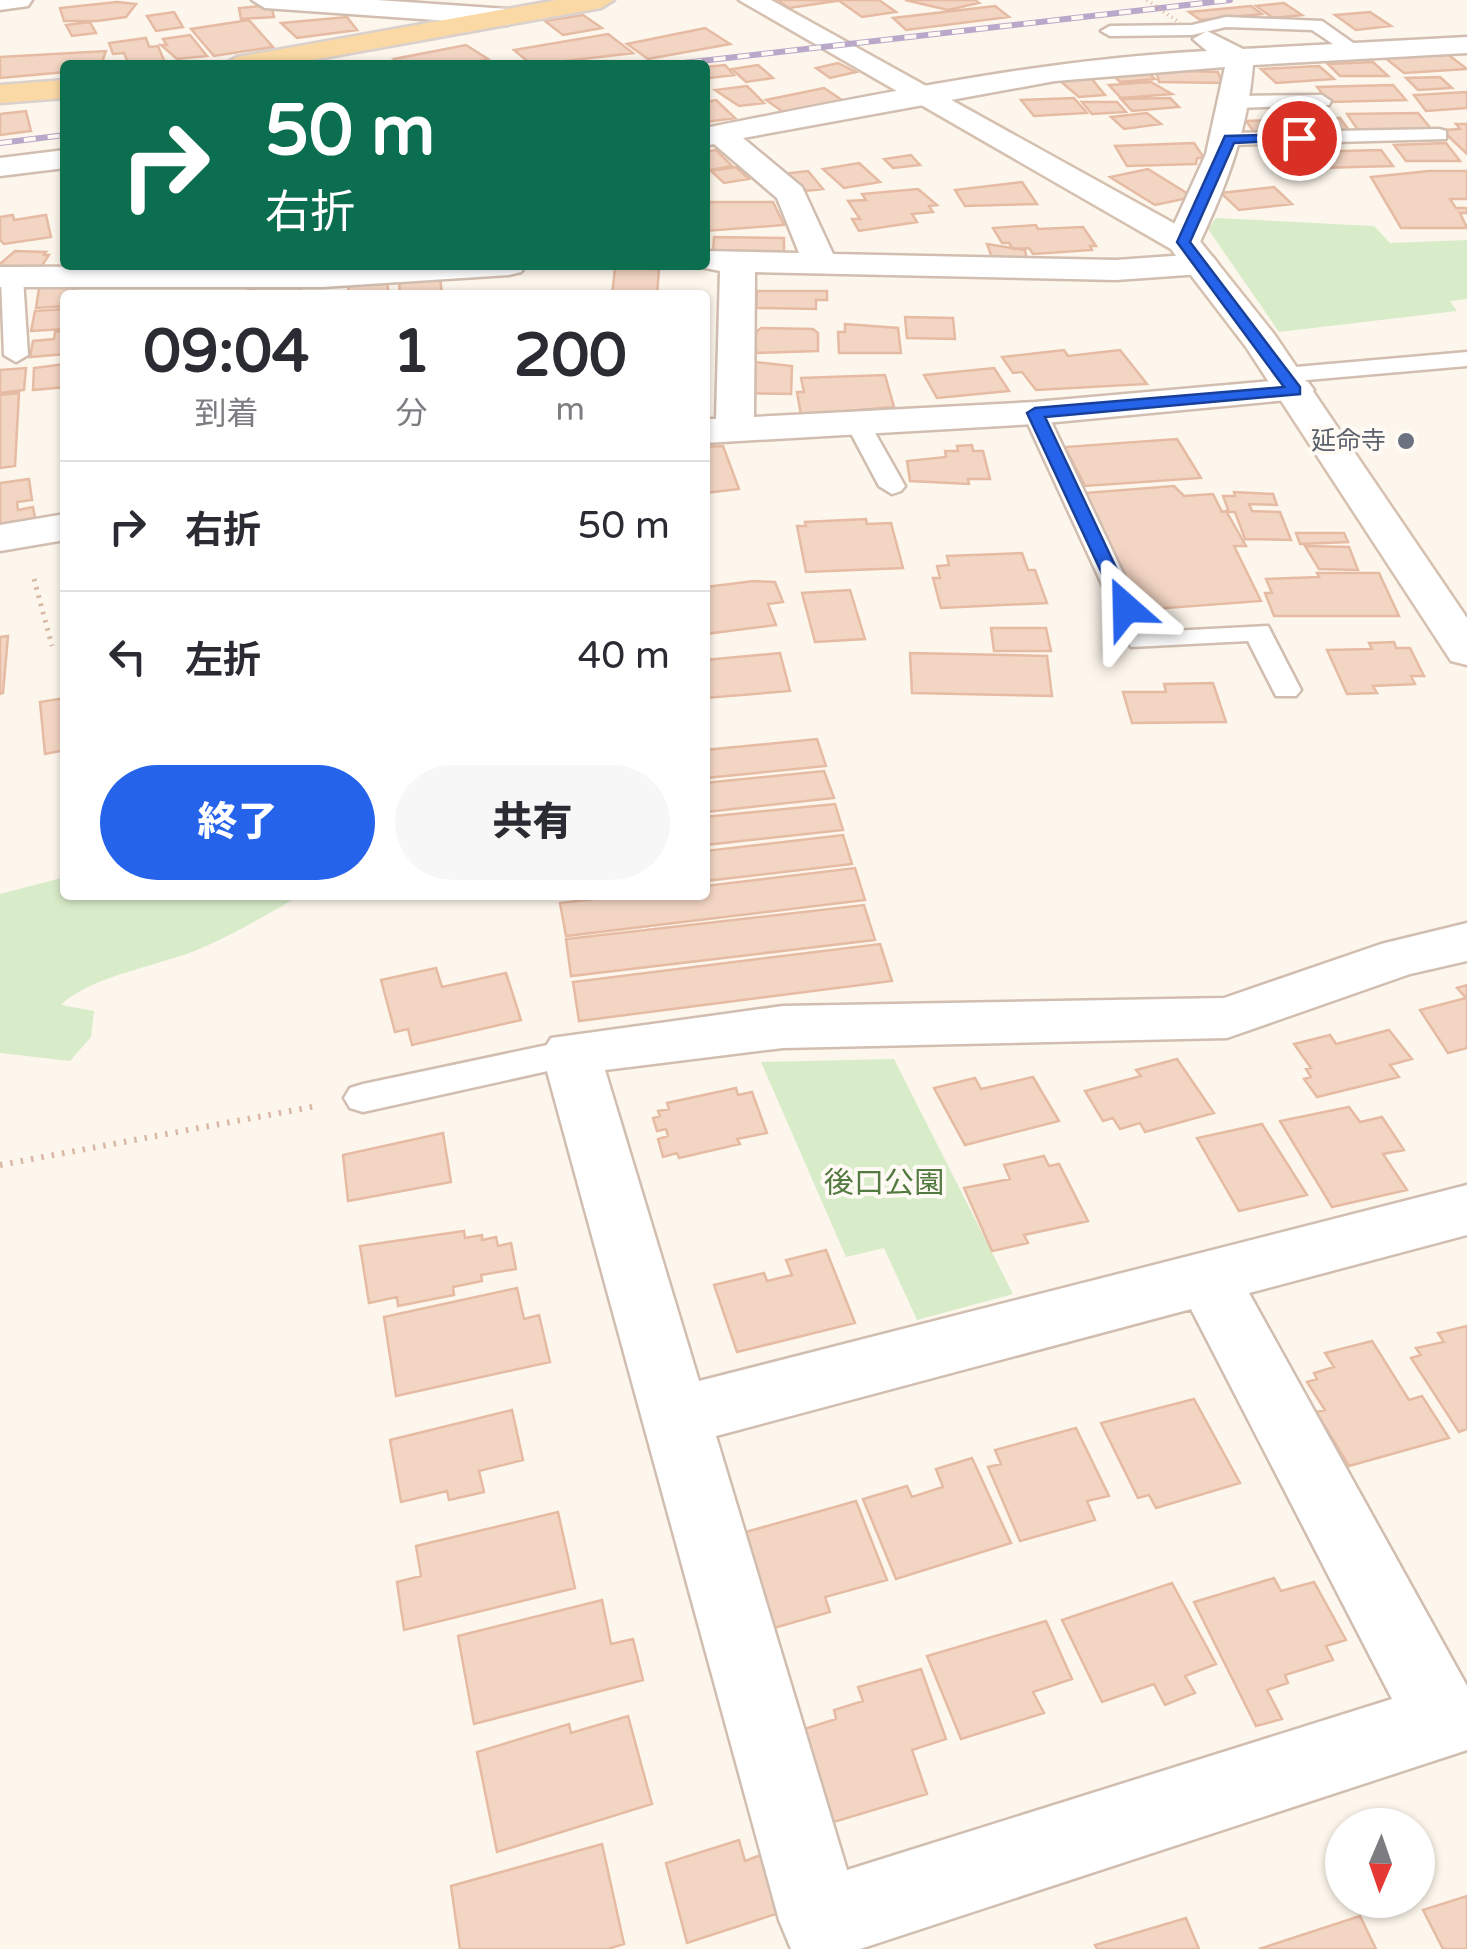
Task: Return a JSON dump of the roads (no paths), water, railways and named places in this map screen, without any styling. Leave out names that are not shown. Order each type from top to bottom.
[{"type":"main road","points":[[265,60],[601,0]]},
{"type":"main road","points":[[0,94],[60,89]]},
{"type":"street","points":[[0,2],[19,0]]},
{"type":"street","points":[[265,0],[507,17]]},
{"type":"street","points":[[752,0],[1192,253],[1289,383],[1467,651]]},
{"type":"street","points":[[1186,26],[1240,60]]},
{"type":"street","points":[[713,137],[920,94],[1090,69],[1466,46]]},
{"type":"street","points":[[1192,253],[1229,139],[1240,60]]},
{"type":"street","points":[[713,137],[791,194],[821,264]]},
{"type":"street","points":[[0,167],[60,160]]},
{"type":"street","points":[[1192,253],[1116,270],[721,261],[732,394],[720,429],[1035,413],[1289,383]]},
{"type":"street","points":[[6,278],[233,286],[431,270]]},
{"type":"street","points":[[11,536],[60,528]]},
{"type":"street","points":[[1207,1278],[1444,1721],[822,1920],[571,1053],[783,1026],[1227,1018],[1400,958],[1467,942]]},
{"type":"street","points":[[676,1417],[1467,1210]]},
{"type":"lane","points":[[1110,31],[1226,22],[1316,25],[1356,52]]},
{"type":"lane","points":[[1236,102],[1322,101]]},
{"type":"lane","points":[[1229,139],[1440,136]]},
{"type":"lane","points":[[6,278],[16,355]]},
{"type":"lane","points":[[1289,383],[1467,359]]},
{"type":"lane","points":[[1035,413],[1142,641],[1258,632],[1286,690]]},
{"type":"lane","points":[[858,424],[892,486]]},
{"type":"lane","points":[[363,1098],[571,1053]]},
{"type":"railway","points":[[709,60],[1230,0]]},
{"type":"railway","points":[[0,143],[60,136]]},
{"type":"place","name":"延命寺","points":[[1406,441]]},
{"type":"park label","name":"後口公園","points":[[884,1183]]}]
